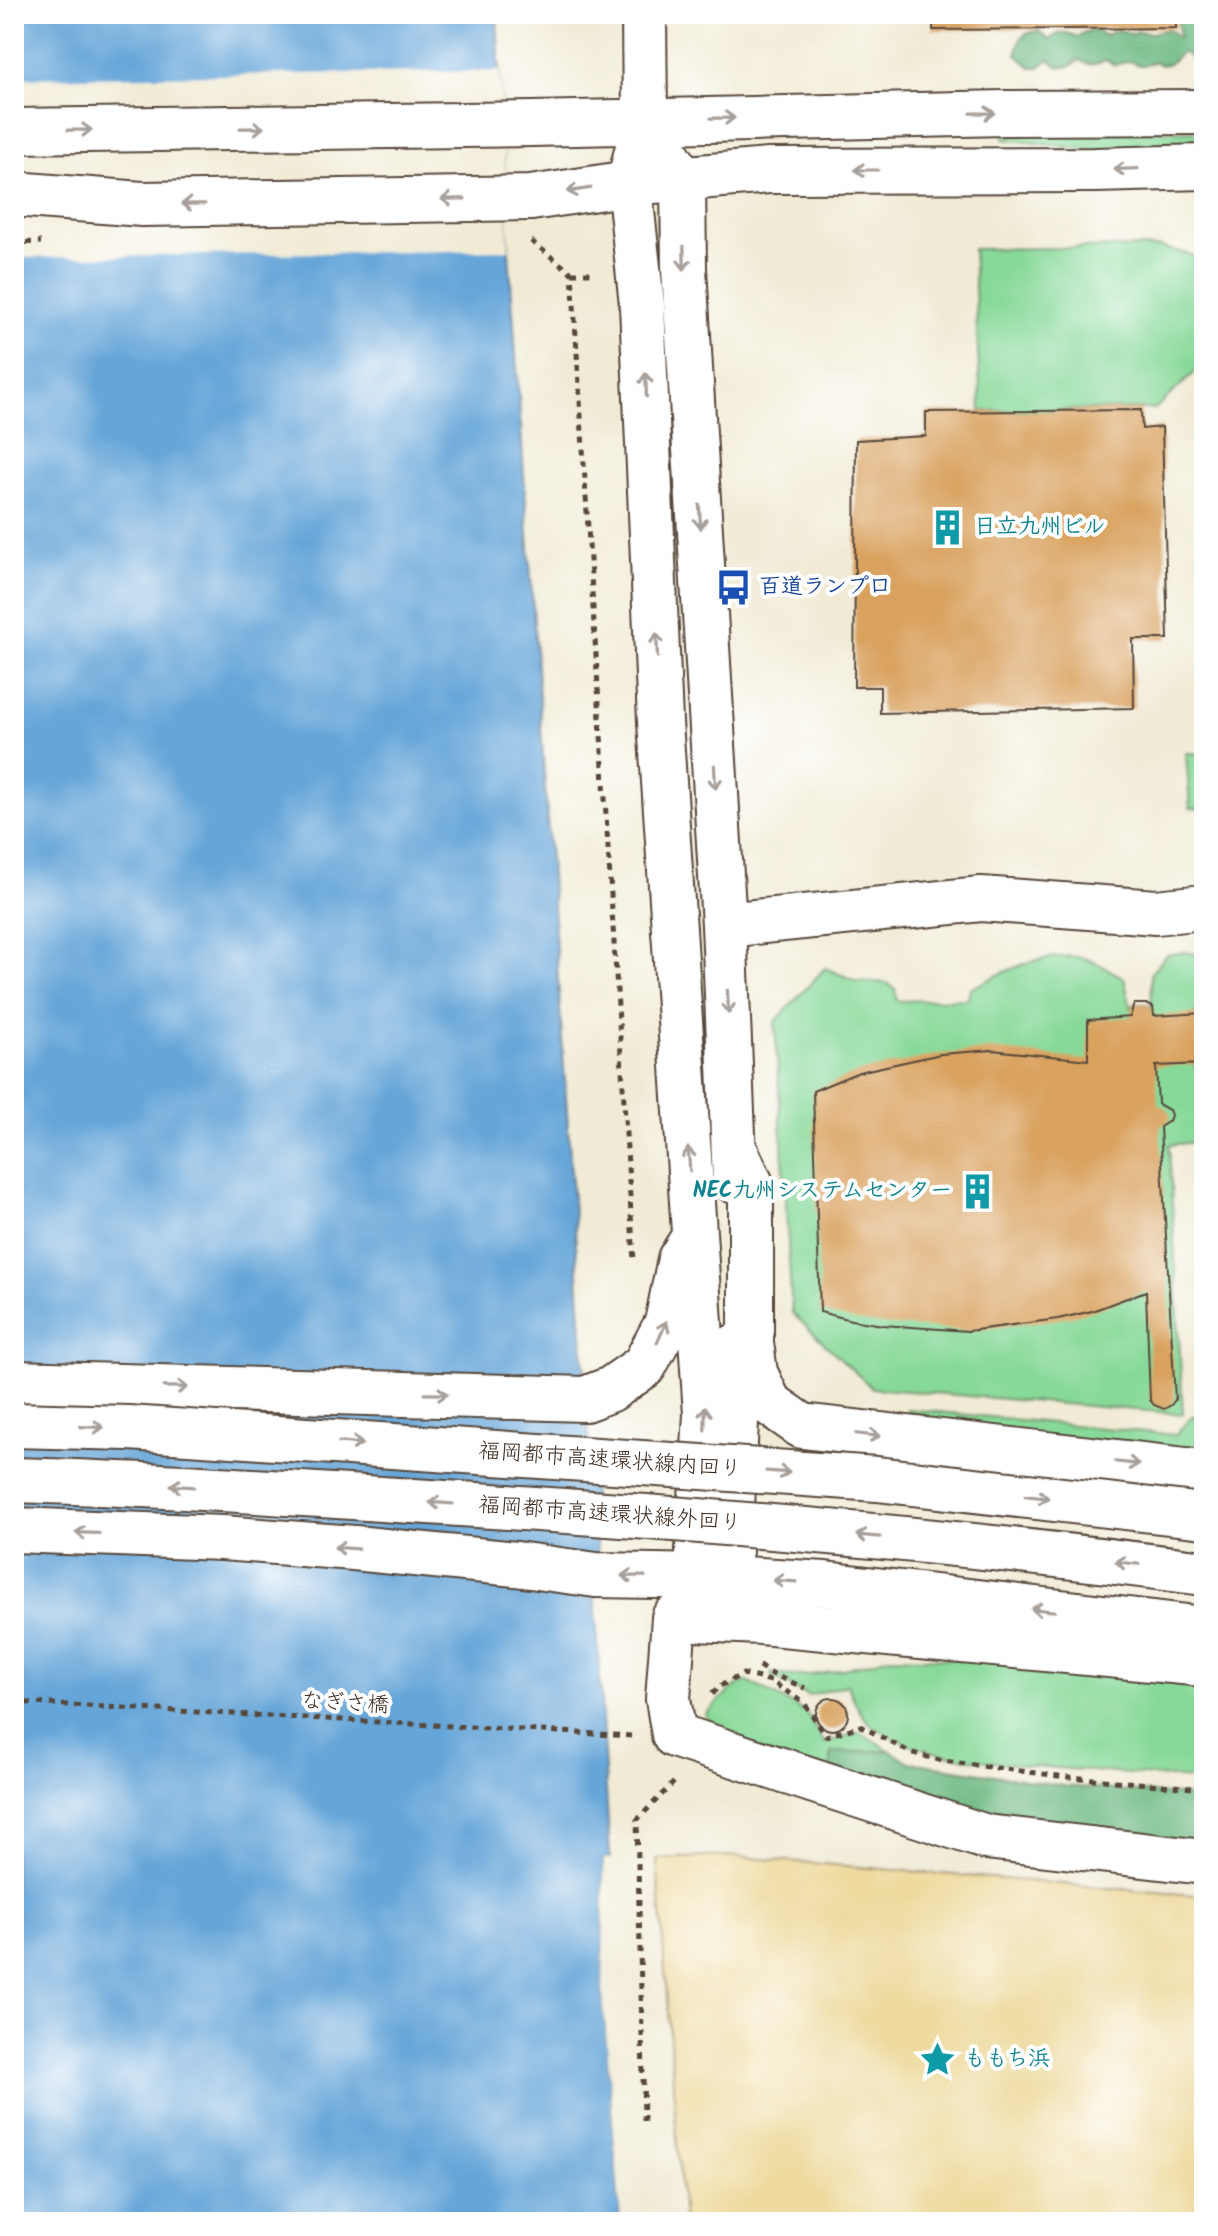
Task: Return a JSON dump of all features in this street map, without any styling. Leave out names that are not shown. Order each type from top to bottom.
[{"type":"main road","points":[[644,14],[645,119],[629,183],[642,305],[660,722],[706,1414],[698,1551],[711,1577]]},
{"type":"main road","points":[[14,131],[1204,112]]},
{"type":"main road","points":[[645,119],[683,180],[684,269],[735,1150],[736,1421],[730,1551],[711,1577]]},
{"type":"main road","points":[[14,194],[142,204],[530,218],[629,183],[769,171],[1204,167]]},
{"type":"main road","points":[[724,925],[981,899],[1156,912],[1204,907]]},
{"type":"main road","points":[[735,1150],[751,1184],[751,1343],[755,1373],[769,1403],[780,1411],[802,1426],[843,1432],[1204,1472]]},
{"type":"main road","points":[[14,1383],[585,1399],[611,1389],[644,1366],[667,1323],[680,1259],[694,1237]]},
{"type":"main road","name":"福岡都市高速環状線内回り","points":[[14,1425],[129,1428],[877,1479],[1204,1516]]},
{"type":"main road","name":"福岡都市高速環状線外回り","points":[[14,1480],[135,1484],[593,1512],[875,1536],[1204,1573]]},
{"type":"main road","points":[[14,1530],[222,1538],[354,1548],[596,1575],[711,1577],[825,1584],[1204,1629]]},
{"type":"main road","points":[[1204,1664],[674,1618],[668,1699],[672,1725],[986,1837],[1204,1862]]},
{"type":"path","points":[[530,218],[572,273],[634,1264]]},
{"type":"path","points":[[756,1664],[805,1688]]},
{"type":"path","points":[[644,2121],[637,1820],[681,1775],[672,1725],[698,1710],[718,1687],[743,1674],[771,1681],[805,1704],[826,1736],[861,1726],[909,1752],[943,1761],[1059,1776],[1204,1789]]},
{"type":"path","name":"なぎさ橋","points":[[14,1702],[620,1735],[672,1725]]},
{"type":"green space","points":[[1180,14],[1204,14],[1202,58],[1193,59],[1182,52],[1169,64],[1160,65],[1154,61],[1142,65],[1130,61],[1115,65],[1105,60],[1092,64],[1079,60],[1064,67],[1049,59],[1040,67],[1031,67],[1017,55],[1022,37],[1039,31],[1049,40],[1066,33],[1077,37],[1091,30],[1105,36],[1118,30],[1132,34],[1168,29],[1179,37]]},
{"type":"green space","points":[[1204,131],[1204,147],[1091,150],[1004,139],[1004,132]]},
{"type":"green space","points":[[1159,247],[1192,255],[1204,268],[1204,364],[1155,409],[981,411],[973,249]]},
{"type":"green space","points":[[1186,753],[1204,754],[1204,809],[1190,808]]},
{"type":"green space","points":[[1184,952],[1204,955],[1204,994],[1195,1014],[1194,1064],[1204,1087],[1204,1141],[1169,1145],[1183,1414],[872,1388],[792,1313],[775,1022],[825,968],[856,981],[887,983],[895,989],[897,1001],[968,999],[970,989],[1009,970],[1035,961],[1063,957],[1090,960],[1124,978],[1131,1008],[1134,1004],[1152,1007],[1151,973],[1166,955]]},
{"type":"green space","points":[[907,1409],[1176,1435],[1192,1416],[1204,1416],[1204,1457],[916,1427]]},
{"type":"green space","points":[[891,1657],[1002,1660],[1204,1681],[1204,1780],[1021,1765],[940,1753],[892,1737],[873,1726],[861,1713],[847,1685],[808,1696],[771,1676],[772,1673],[786,1676],[816,1674]]},
{"type":"green space","points":[[747,1681],[806,1712],[824,1743],[859,1732],[889,1750],[832,1753],[831,1772],[712,1740],[713,1725],[705,1715],[729,1691]]},
{"type":"green space","points":[[889,1750],[910,1762],[1065,1786],[1204,1797],[1204,1847],[1003,1827],[831,1772],[831,1753]]},
{"type":"sand","name":"ももち浜","points":[[729,1856],[1204,1896],[1204,2222],[683,2222],[657,1859]]},
{"type":"water","points":[[14,14],[497,14],[507,222],[597,1556],[595,1594],[610,1858],[604,1859],[603,1995],[621,2222],[14,2222]]},
{"type":"pier","points":[[500,71],[509,250],[14,258],[14,78]]},
{"type":"pier","points":[[614,1858],[608,1862],[607,1995],[625,2222],[621,2222],[603,1995],[604,1859]]},
{"type":"building","points":[[933,14],[1176,14],[1176,28],[933,30]]},
{"type":"building","name":"日立九州ビル","points":[[1141,410],[1142,429],[1162,427],[1168,639],[1133,639],[1134,708],[880,713],[880,687],[854,687],[856,440],[926,436],[926,412]]},
{"type":"building","name":"NEC九州システムセンター","points":[[1134,1004],[1153,1007],[1154,1016],[1204,1013],[1204,1064],[1156,1066],[1158,1104],[1169,1110],[1171,1115],[1169,1121],[1160,1127],[1175,1400],[1171,1405],[1164,1409],[1150,1400],[1146,1291],[1092,1311],[1058,1319],[968,1331],[883,1325],[820,1312],[813,1091],[859,1072],[941,1054],[992,1050],[1088,1060],[1088,1020],[1130,1017]]},
{"type":"building","points":[[832,1698],[843,1703],[848,1714],[843,1725],[832,1730],[821,1725],[816,1714],[821,1703]]},
{"type":"place","name":"日立九州ビル","points":[[948,527]]},
{"type":"place","name":"百道ランプ口","points":[[733,587]]},
{"type":"place","name":"NEC九州システムセンター","points":[[978,1191]]},
{"type":"place","name":"ももち浜","points":[[938,2059]]}]
